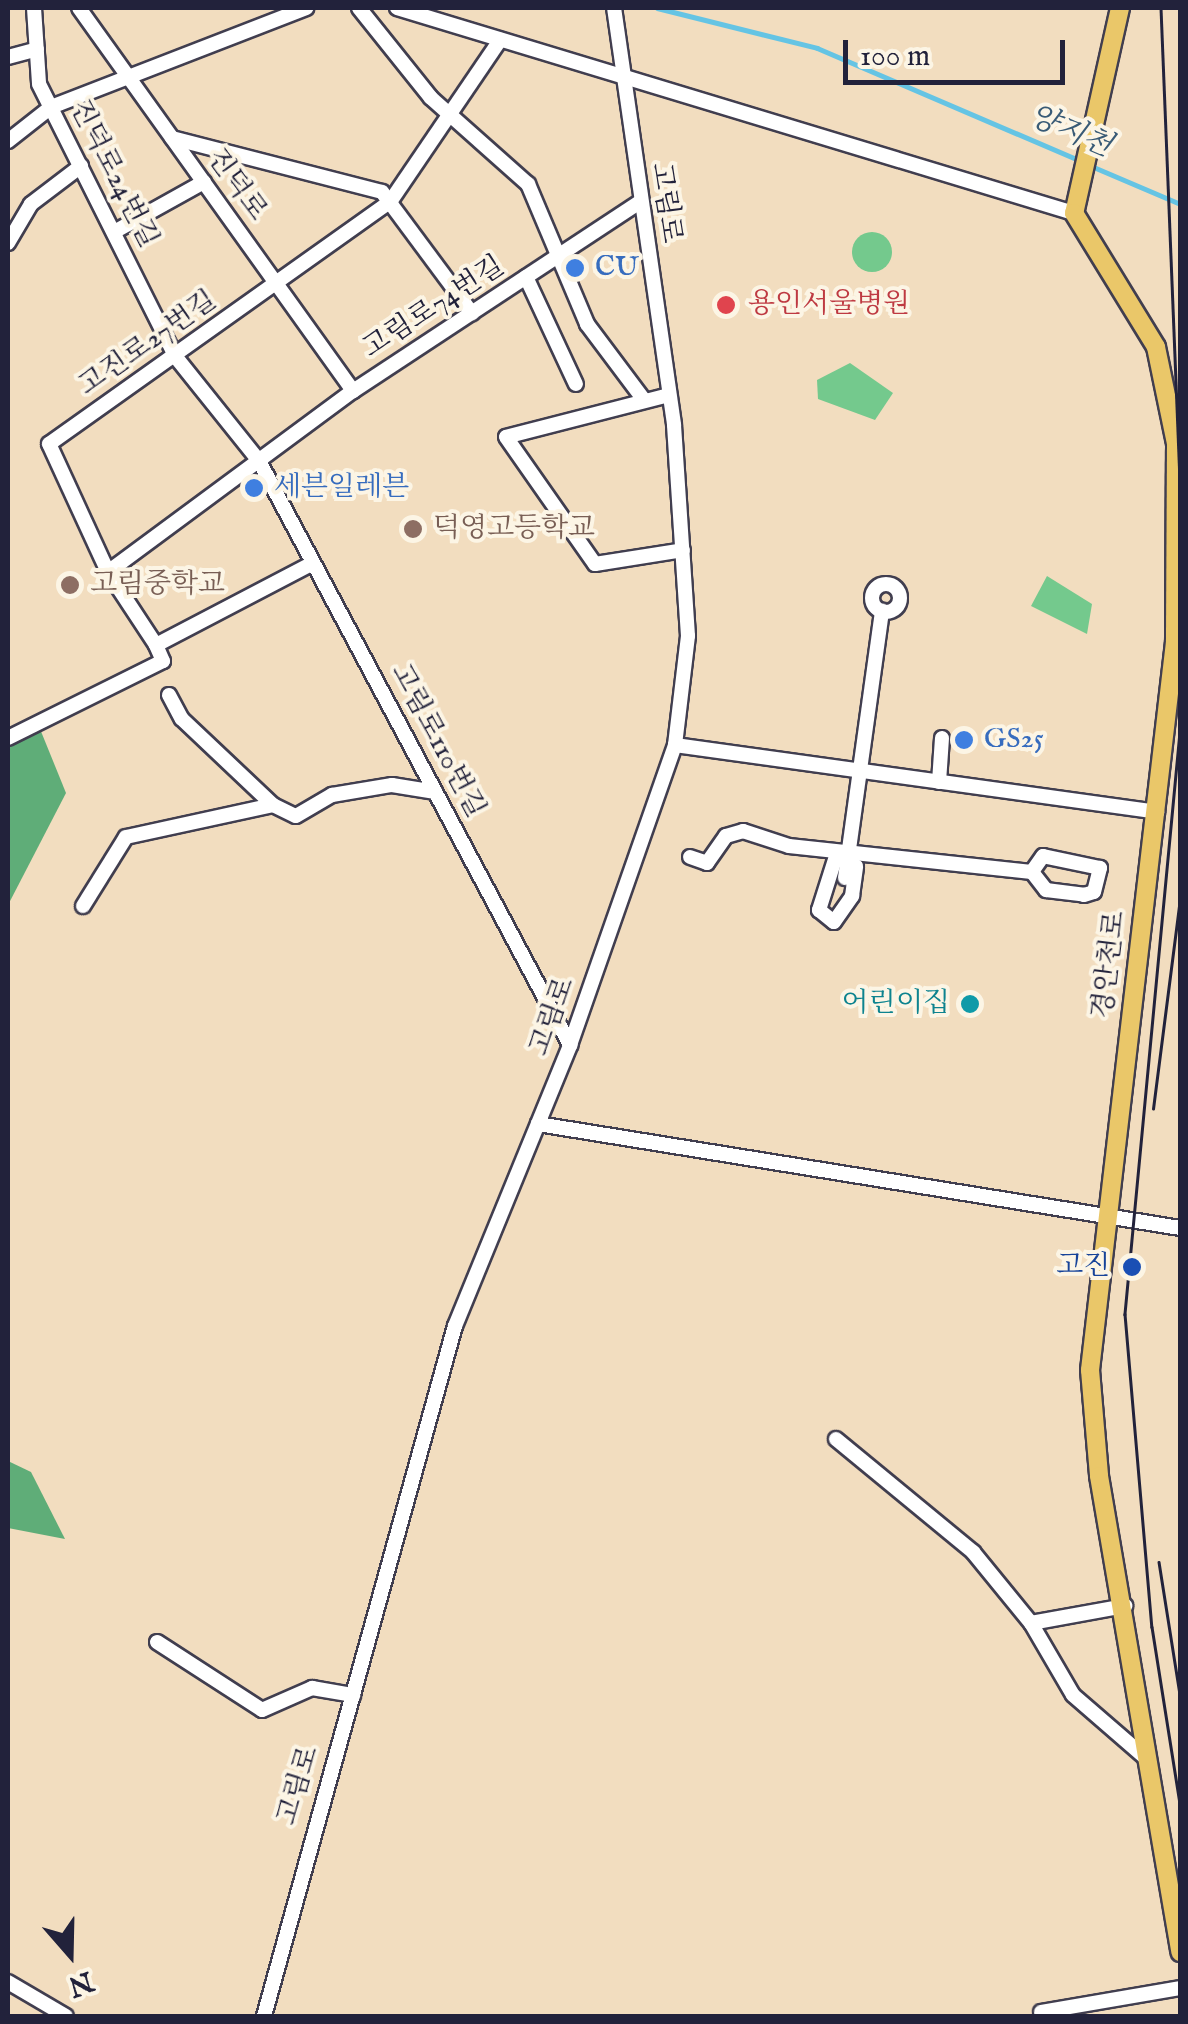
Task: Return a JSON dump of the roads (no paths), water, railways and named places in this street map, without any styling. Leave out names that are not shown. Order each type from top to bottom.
[{"type":"main road","points":[[1075,205],[1120,8]]},
{"type":"main road","name":"경안천로","points":[[1075,205],[1156,346],[1176,444],[1175,642],[1090,1370],[1180,1952]]},
{"type":"street","name":"진덕로24번길","points":[[34,8],[37,49],[51,107],[175,356]]},
{"type":"street","name":"진덕로","points":[[79,8],[353,392]]},
{"type":"street","points":[[8,142],[51,107],[306,8]]},
{"type":"street","points":[[359,8],[447,112],[528,184],[587,324],[644,400]]},
{"type":"street","points":[[397,8],[1075,205]]},
{"type":"street","name":"고림로","points":[[264,2016],[455,1326],[570,1044],[674,745],[688,636],[683,550],[669,395],[614,8]]},
{"type":"street","points":[[390,202],[447,112],[500,40]]},
{"type":"street","points":[[8,57],[37,49]]},
{"type":"street","points":[[172,138],[382,192],[472,313]]},
{"type":"street","points":[[8,242],[32,204],[81,166]]},
{"type":"street","points":[[114,232],[204,182]]},
{"type":"street","name":"고진로27번길","points":[[108,572],[49,444],[390,202]]},
{"type":"street","name":"고림로74번길","points":[[108,572],[353,392],[640,202]]},
{"type":"street","points":[[526,277],[576,384]]},
{"type":"street","points":[[175,356],[259,461]]},
{"type":"street","points":[[669,395],[506,438],[595,564],[683,550]]},
{"type":"street","name":"고림로110번길","points":[[259,461],[570,1044]]},
{"type":"street","points":[[156,645],[313,563]]},
{"type":"street","points":[[8,738],[164,661],[108,572]]},
{"type":"street","points":[[882,611],[866,594],[889,586],[900,603],[916,608]]},
{"type":"street","points":[[882,611],[900,603]]},
{"type":"street","points":[[845,878],[882,611]]},
{"type":"street","points":[[169,695],[182,719],[272,805],[296,816],[332,795],[392,785],[435,792]]},
{"type":"street","points":[[940,782],[942,738]]},
{"type":"street","points":[[674,745],[1157,812]]},
{"type":"street","points":[[84,906],[126,837],[272,805]]},
{"type":"street","points":[[690,857],[707,863],[726,836],[742,831],[848,854],[1032,872],[1046,890],[1084,894],[1094,892],[1100,868],[1043,856],[1032,872]]},
{"type":"street","points":[[538,1124],[1180,1228]]},
{"type":"street","points":[[836,1439],[973,1552],[1031,1623],[1073,1695],[1151,1763]]},
{"type":"street","points":[[1031,1623],[1125,1606]]},
{"type":"street","points":[[157,1642],[262,1710],[312,1688],[354,1695]]},
{"type":"street","points":[[8,1982],[66,2016]]},
{"type":"street","points":[[1041,2012],[1180,1988]]},
{"type":"waterway","name":"양지천","points":[[657,8],[817,48],[1081,161]]},
{"type":"waterway","name":"양지천","points":[[1091,166],[1180,204]]},
{"type":"tram line","points":[[1161,8],[1180,488]]},
{"type":"tram line","points":[[1180,732],[1125,1314],[1152,1627],[1180,1804]]},
{"type":"tram line","points":[[1153,1109],[1180,898]]},
{"type":"tram line","points":[[1159,1562],[1180,1695]]},
{"type":"place","name":"CU","points":[[575,268]]},
{"type":"place","name":"용인서울병원","points":[[726,305]]},
{"type":"place","name":"세븐일레븐","points":[[254,488]]},
{"type":"place","name":"덕영고등학교","points":[[413,529]]},
{"type":"place","name":"고림중학교","points":[[70,585]]},
{"type":"place","name":"GS25","points":[[964,740]]},
{"type":"place","name":"어린이집","points":[[970,1004]]},
{"type":"place","name":"고진","points":[[1132,1267]]}]
